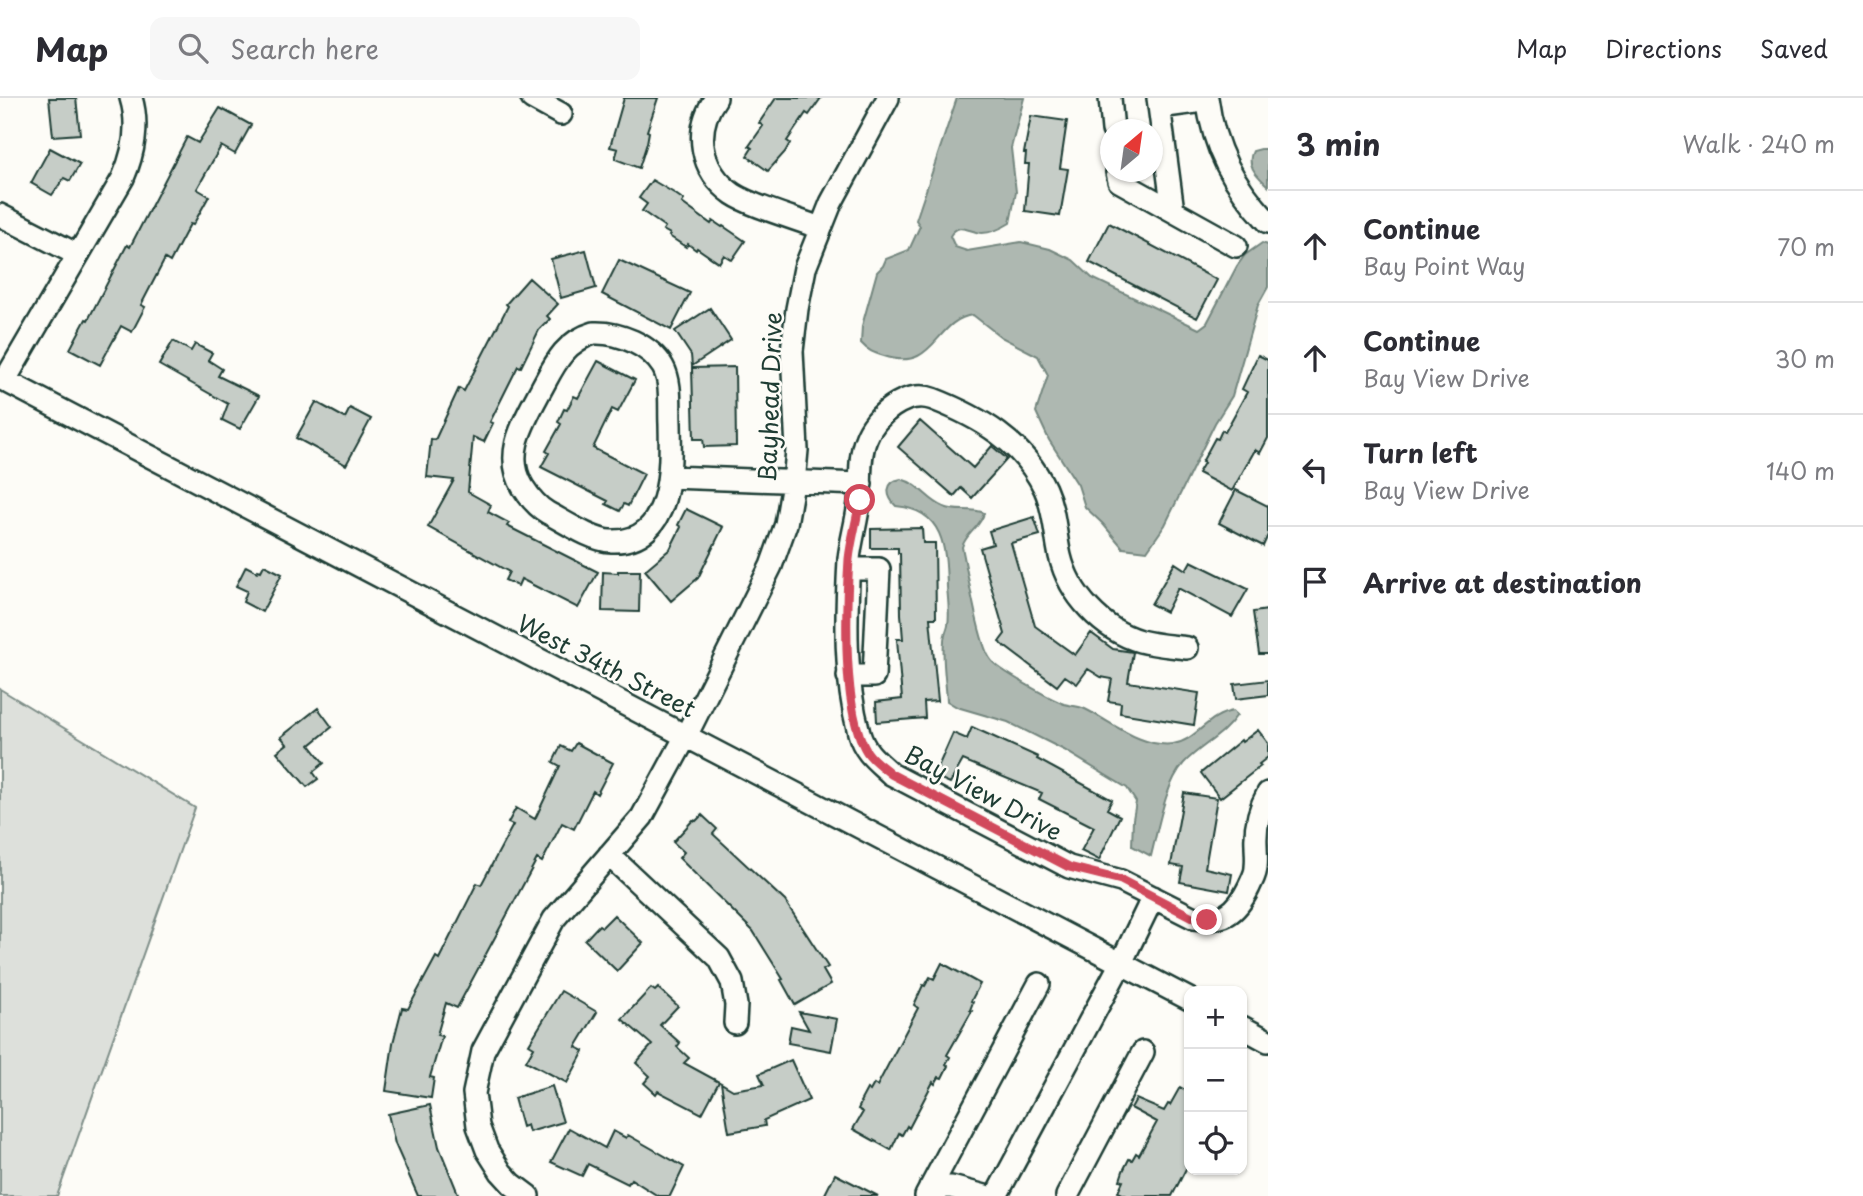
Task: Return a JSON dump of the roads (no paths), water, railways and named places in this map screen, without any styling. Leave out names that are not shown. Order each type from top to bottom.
[{"type":"street","points":[[3,379],[128,168],[135,130],[131,98]]},
{"type":"street","points":[[531,98],[562,114]]},
{"type":"street","points":[[716,98],[705,117],[702,132],[702,149],[711,173],[735,196],[820,228]]},
{"type":"street","name":"Bayhead Drive","points":[[528,1196],[501,1172],[487,1150],[481,1134],[474,1093],[478,1066],[490,1036],[562,906],[642,817],[686,736],[771,566],[784,532],[794,481],[797,450],[792,351],[805,268],[820,228],[888,98]]},
{"type":"street","points":[[1110,98],[1112,119]]},
{"type":"street","points":[[1173,211],[1158,103],[1196,102],[1205,98],[1224,161],[1236,184],[1268,222]]},
{"type":"street","points":[[1121,182],[1236,246]]},
{"type":"street","points":[[0,215],[78,255]]},
{"type":"street","points":[[594,333],[610,333],[625,338],[655,356],[667,379],[670,477],[657,515],[648,528],[628,540],[606,541],[542,510],[530,498],[520,483],[515,467],[516,441],[552,369],[567,346],[580,337],[594,333]]},
{"type":"street","name":"West 34th Street","points":[[3,379],[1184,996]]},
{"type":"street","name":"Bay View Drive","points":[[1187,648],[1139,641],[1108,625],[1083,603],[1069,581],[1063,565],[1055,520],[1040,480],[1026,458],[994,429],[971,416],[923,397],[897,404],[880,418],[866,437],[849,569],[848,676],[859,732],[867,751],[880,766],[1069,867],[1121,880],[1194,918],[1213,920],[1232,912],[1244,897],[1256,872],[1256,828],[1268,793]]},
{"type":"street","points":[[670,477],[861,484]]},
{"type":"street","points":[[848,676],[874,676],[879,569],[849,569]]},
{"type":"street","points":[[609,855],[719,958],[733,982],[735,1023]]},
{"type":"street","points":[[996,1196],[1121,963],[1153,897]]},
{"type":"street","points":[[931,1193],[1040,984]]},
{"type":"street","points":[[1247,1030],[1268,1041]]},
{"type":"street","points":[[1067,1196],[1143,1052]]},
{"type":"street","points":[[931,1193],[951,1187],[985,1196]]}]
